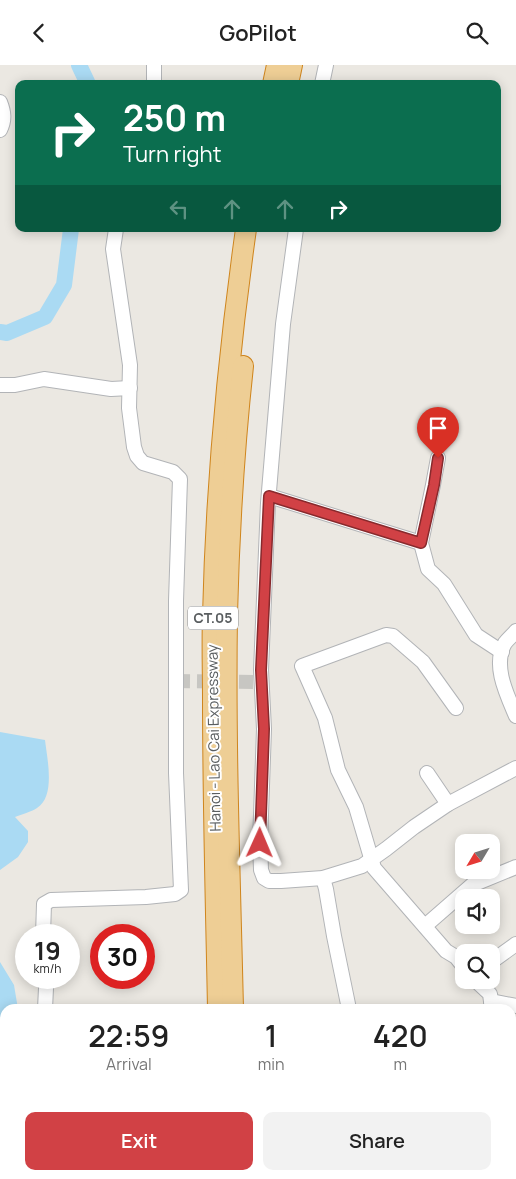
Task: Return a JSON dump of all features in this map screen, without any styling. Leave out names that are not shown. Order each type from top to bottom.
[{"type":"highway","points":[[274,80],[277,65]]},
{"type":"highway","points":[[289,80],[292,65]]},
{"type":"highway","name":"Hanoi - Lao Cai Expressway","points":[[218,1004],[213,745],[213,616],[224,405],[246,232]]},
{"type":"highway","name":"Hanoi - Lao Cai Expressway","points":[[233,1004],[227,741],[228,615],[232,500],[239,405],[260,232]]},
{"type":"street","points":[[154,65],[154,80]]},
{"type":"street","points":[[323,80],[326,65]]},
{"type":"street","points":[[0,102],[4,115],[3,125],[0,130]]},
{"type":"street","points":[[43,924],[44,904],[51,900],[146,897],[175,894],[181,890],[176,773],[176,621],[180,479],[173,472],[143,463],[137,456],[134,447],[129,408],[130,365],[113,249],[116,232]]},
{"type":"street","points":[[296,232],[283,324],[269,496],[261,670],[264,729],[260,843],[264,878],[269,881],[323,878],[362,866],[448,803],[516,767]]},
{"type":"street","points":[[0,385],[15,385],[44,379],[111,389],[130,387]]},
{"type":"street","points":[[438,458],[421,543],[428,569],[444,584],[476,635],[502,652]]},
{"type":"street","points":[[269,496],[421,543]]},
{"type":"street","points":[[516,631],[505,643],[500,657],[502,683],[516,716]]},
{"type":"street","points":[[455,956],[446,951],[374,868],[356,807],[338,770],[325,718],[302,666],[386,635],[393,636],[423,662],[456,708]]},
{"type":"street","points":[[427,773],[448,803]]},
{"type":"street","points":[[424,926],[472,885],[516,867]]},
{"type":"street","points":[[323,878],[348,1004]]},
{"type":"street","points":[[500,956],[516,944]]},
{"type":"street","points":[[46,989],[46,1004]]},
{"type":"street","points":[[485,989],[490,994],[491,1004]]},
{"type":"water","points":[[0,732],[45,740],[49,776],[47,795],[43,802],[37,808],[15,817],[28,831],[28,842],[18,857],[0,870]]},
{"type":"water","points":[[0,962],[14,985],[17,1004],[0,1004]]},
{"type":"waterway","points":[[79,65],[86,80]]},
{"type":"waterway","points":[[0,332],[7,333],[45,317],[64,285],[71,232]]},
{"type":"tunnel","points":[[176,681],[261,682]]},
{"type":"route","points":[[260,843],[264,729],[261,670],[269,496],[421,543],[438,458]]}]
